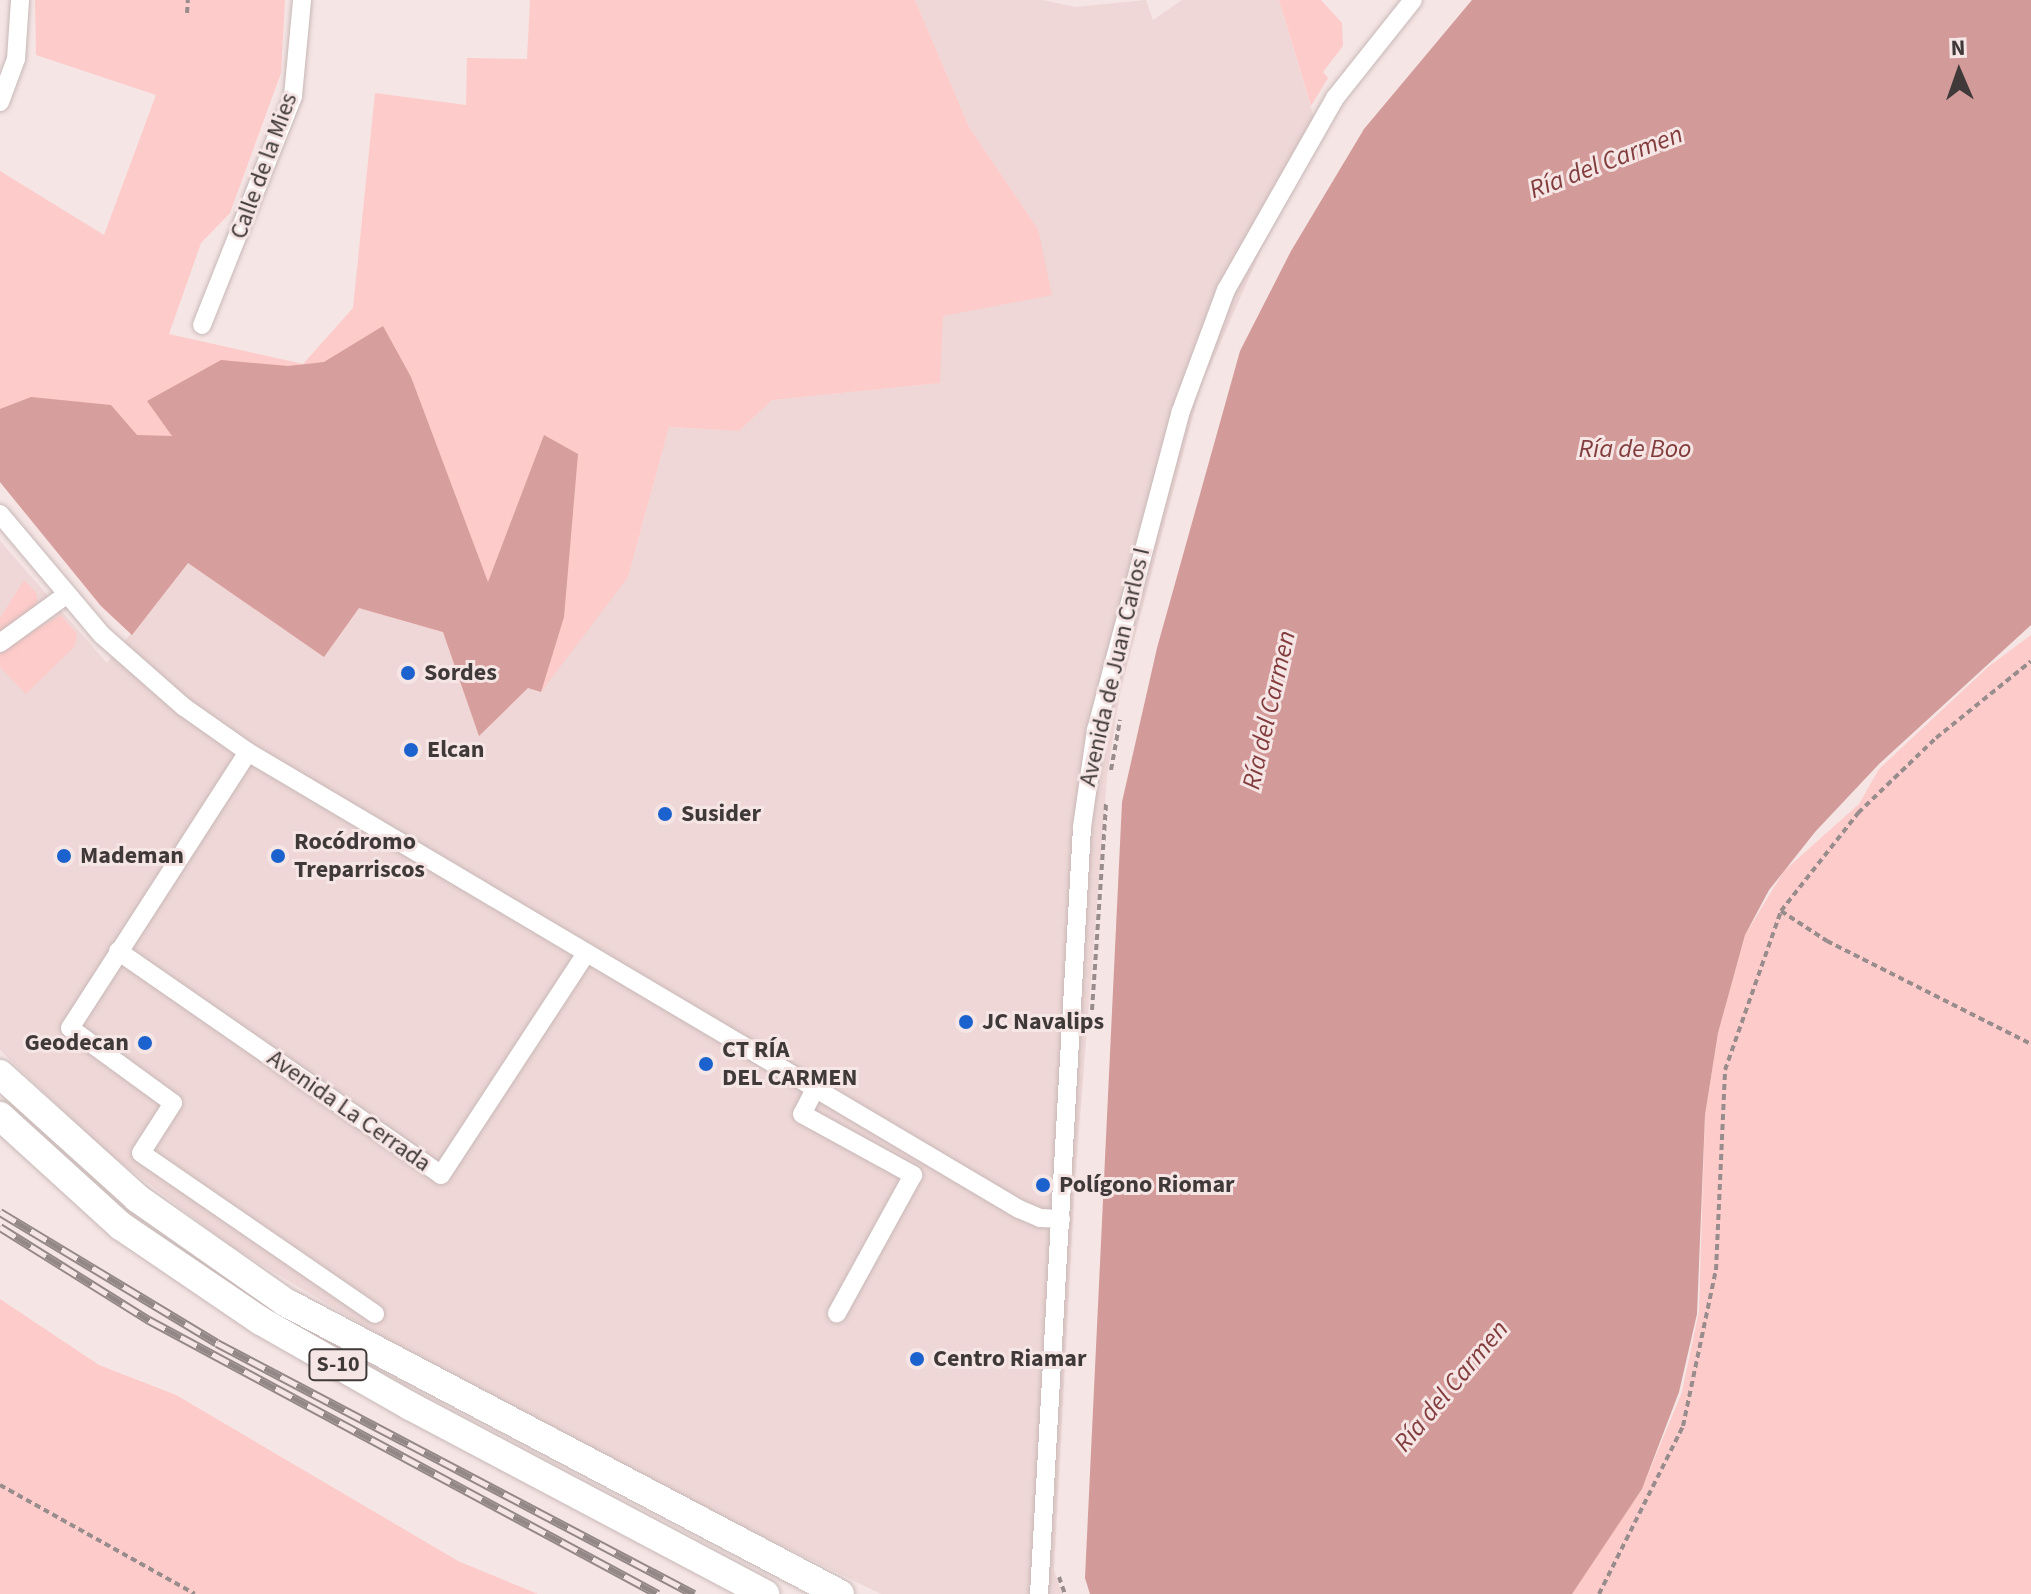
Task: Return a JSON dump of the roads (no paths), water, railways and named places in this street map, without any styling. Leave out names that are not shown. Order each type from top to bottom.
[{"type":"highway","name":"S-10","points":[[0,1074],[137,1198],[285,1302],[840,1594]]},
{"type":"highway","name":"S-10","points":[[0,1116],[121,1226],[261,1321],[765,1594]]},
{"type":"street","points":[[0,102],[16,59],[20,0]]},
{"type":"street","name":"Calle de la Mies","points":[[202,325],[293,96],[302,0]]},
{"type":"street","name":"Avenida de Juan Carlos I","points":[[1039,1594],[1084,799],[1096,730],[1181,411],[1226,290],[1294,163],[1347,80],[1413,0]]},
{"type":"street","points":[[0,514],[66,595],[143,673],[248,752],[1019,1209],[1040,1218],[1061,1219]]},
{"type":"street","points":[[0,643],[66,595]]},
{"type":"street","points":[[248,752],[70,1028],[173,1103],[141,1153],[375,1314]]},
{"type":"street","name":"Avenida La Cerrada","points":[[118,951],[441,1175],[586,953]]},
{"type":"street","points":[[815,1089],[802,1114],[913,1175],[837,1313]]},
{"type":"water","name":"Ría de Boo","points":[[1472,0],[2031,0],[2031,625],[1879,764],[1815,832],[1769,890],[1745,935],[1718,1033],[1705,1115],[1697,1314],[1679,1392],[1642,1489],[1572,1594],[1090,1594],[1085,1578],[1122,802],[1157,648],[1240,351],[1291,251],[1364,129]]},
{"type":"railway","points":[[0,1212],[217,1343],[694,1594]]},
{"type":"railway","points":[[0,1227],[149,1320],[658,1594]]},
{"type":"place","name":"Sordes","points":[[408,673]]},
{"type":"place","name":"Elcan","points":[[411,750]]},
{"type":"place","name":"Susider","points":[[665,814]]},
{"type":"place","name":"Mademan","points":[[64,856]]},
{"type":"place","name":"Rocódromo Treparriscos","points":[[278,856]]},
{"type":"place","name":"JC Navalips","points":[[966,1022]]},
{"type":"place","name":"Geodecan","points":[[145,1043]]},
{"type":"place","name":"CT RÍA DEL CARMEN","points":[[706,1064]]},
{"type":"place","name":"Polígono Riomar","points":[[1043,1185]]},
{"type":"place","name":"Centro Riamar","points":[[917,1359]]},
{"type":"water label","name":"Ría del Carmen","points":[[1606,162]]},
{"type":"water label","name":"Ría del Carmen","points":[[1269,710]]},
{"type":"water label","name":"Ría del Carmen","points":[[1451,1386]]}]
